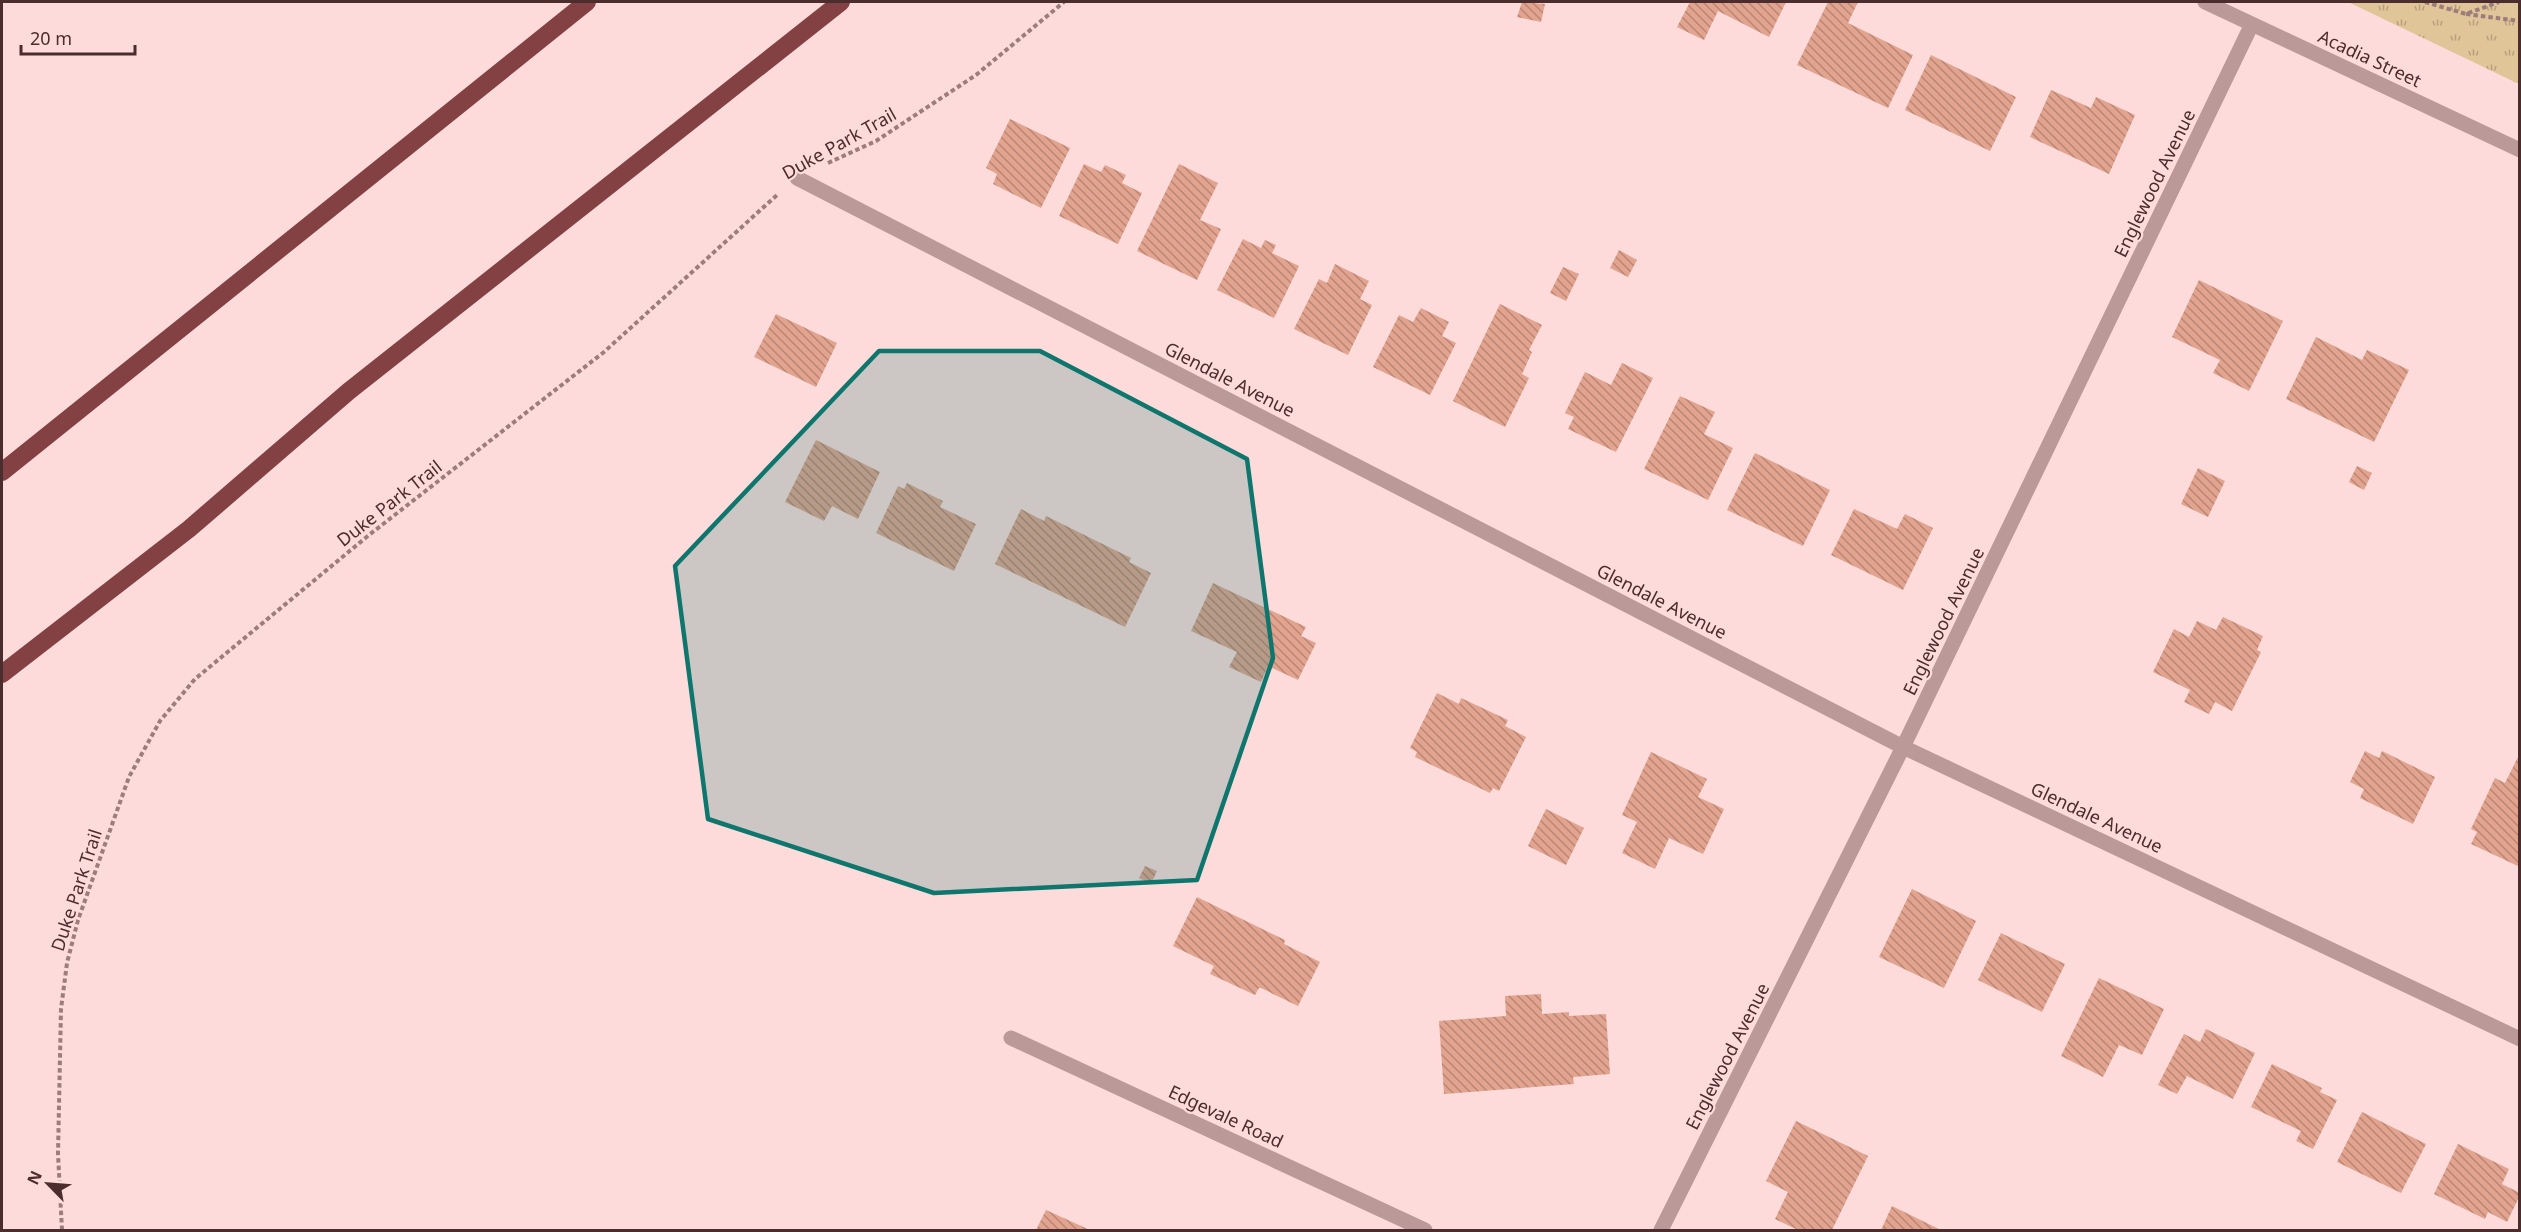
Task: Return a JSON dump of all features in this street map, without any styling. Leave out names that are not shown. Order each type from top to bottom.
[{"type":"highway","points":[[2,472],[587,2]]},
{"type":"highway","points":[[2,674],[189,529],[349,391],[841,2]]},
{"type":"street","name":"Acadia Street","points":[[2205,2],[2520,150]]},
{"type":"street","name":"Englewood Avenue","points":[[1661,1230],[1903,747],[2252,24]]},
{"type":"street","name":"Glendale Avenue","points":[[797,178],[1903,747],[2520,1039]]},
{"type":"street","name":"Edgevale Road","points":[[1011,1038],[1425,1230]]},
{"type":"path","name":"Duke Park Trail","points":[[62,1230],[58,1143],[61,1009],[67,963],[78,920],[129,777],[160,721],[195,679],[369,536],[604,352],[797,178],[876,141],[958,87],[976,75],[1064,2]]},
{"type":"path","points":[[2425,2],[2466,14],[2520,21]]},
{"type":"path","points":[[2466,14],[2499,2]]},
{"type":"highlighted area","points":[[879,351],[1040,351],[1247,459],[1273,658],[1197,880],[934,893],[708,819],[675,566]]},
{"type":"green space","points":[[2348,2],[2519,2],[2519,84]]},
{"type":"building","points":[[1522,2],[1545,4],[1541,22],[1517,17]]},
{"type":"building","points":[[1690,2],[1786,2],[1769,37],[1718,11],[1704,40],[1677,27]]},
{"type":"building","points":[[1828,2],[1858,2],[1848,23],[1913,55],[1888,108],[1797,65]]},
{"type":"building","points":[[1931,55],[2016,97],[1990,151],[1905,110]]},
{"type":"building","points":[[2051,90],[2091,108],[2096,97],[2135,115],[2109,174],[2030,137]]},
{"type":"building","points":[[1010,119],[1070,148],[1041,208],[993,184],[997,174],[986,168]]},
{"type":"building","points":[[1084,164],[1101,172],[1105,165],[1126,175],[1122,183],[1142,193],[1118,244],[1059,216]]},
{"type":"building","points":[[1179,164],[1218,183],[1200,220],[1221,229],[1197,280],[1137,251]]},
{"type":"building","points":[[1243,239],[1261,248],[1265,240],[1276,245],[1272,253],[1299,266],[1274,318],[1217,290]]},
{"type":"building","points":[[1619,250],[1637,260],[1628,277],[1610,268]]},
{"type":"building","points":[[1335,264],[1369,281],[1360,299],[1372,305],[1348,355],[1294,329],[1319,279],[1327,283]]},
{"type":"building","points":[[1563,267],[1579,274],[1566,301],[1550,293]]},
{"type":"building","points":[[2199,280],[2283,321],[2249,391],[2213,373],[2220,360],[2172,337]]},
{"type":"building","points":[[1500,304],[1542,325],[1529,350],[1532,352],[1522,374],[1529,378],[1505,427],[1453,401]]},
{"type":"building","points":[[1421,308],[1449,322],[1442,336],[1456,343],[1430,395],[1373,367],[1399,315],[1413,322]]},
{"type":"building","points":[[776,314],[837,343],[816,387],[754,357]]},
{"type":"building","points":[[2316,337],[2362,360],[2367,350],[2409,370],[2374,442],[2286,399]]},
{"type":"building","points":[[1622,363],[1653,378],[1616,452],[1568,429],[1574,417],[1565,413],[1585,372],[1611,385]]},
{"type":"building","points":[[1680,396],[1715,412],[1704,434],[1733,448],[1708,500],[1644,469]]},
{"type":"building","points":[[816,440],[880,472],[858,519],[832,506],[824,521],[785,502]]},
{"type":"building","points":[[1755,453],[1830,490],[1803,546],[1727,510]]},
{"type":"building","points":[[2357,466],[2372,473],[2364,490],[2349,482]]},
{"type":"building","points":[[2198,468],[2225,481],[2208,517],[2181,504]]},
{"type":"building","points":[[907,483],[943,501],[940,507],[976,524],[954,571],[876,533],[898,486],[904,489]]},
{"type":"building","points":[[1021,509],[1044,521],[1046,516],[1131,558],[1129,562],[1151,573],[1125,627],[995,564]]},
{"type":"building","points":[[1854,509],[1897,529],[1905,514],[1933,528],[1903,590],[1831,555]]},
{"type":"building","points":[[1213,583],[1306,627],[1301,636],[1316,643],[1298,680],[1268,666],[1261,682],[1229,667],[1237,652],[1191,631]]},
{"type":"building","points":[[2223,617],[2263,636],[2257,650],[2261,652],[2232,711],[2215,702],[2209,714],[2184,702],[2190,690],[2153,672],[2174,629],[2189,637],[2197,621],[2216,630]]},
{"type":"building","points":[[1437,693],[1459,704],[1461,698],[1508,720],[1505,726],[1526,737],[1499,791],[1493,788],[1490,793],[1415,757],[1417,752],[1410,748]]},
{"type":"building","points":[[2365,751],[2379,758],[2382,751],[2435,777],[2413,824],[2360,798],[2364,789],[2350,782]]},
{"type":"building","points":[[1651,752],[1707,779],[1698,797],[1724,809],[1703,854],[1669,838],[1655,869],[1622,853],[1637,822],[1622,815]]},
{"type":"building","points":[[2520,753],[2520,867],[2471,844],[2477,832],[2471,829],[2495,778],[2505,783]]},
{"type":"building","points":[[1546,809],[1584,828],[1566,865],[1528,846]]},
{"type":"building","points":[[1145,866],[1157,871],[1151,884],[1139,878]]},
{"type":"building","points":[[1912,889],[1976,921],[1944,988],[1879,957]]},
{"type":"building","points":[[1197,897],[1285,940],[1284,944],[1320,962],[1298,1006],[1261,988],[1255,995],[1210,974],[1214,966],[1173,946]]},
{"type":"building","points":[[2001,933],[2065,964],[2042,1012],[1978,980]]},
{"type":"building","points":[[2099,978],[2164,1009],[2142,1055],[2119,1045],[2103,1077],[2061,1056]]},
{"type":"building","points":[[1541,994],[1542,1014],[1569,1012],[1569,1016],[1606,1014],[1610,1074],[1573,1077],[1574,1084],[1444,1094],[1439,1021],[1506,1016],[1505,996]]},
{"type":"building","points":[[2206,1029],[2255,1053],[2233,1099],[2187,1076],[2177,1094],[2158,1085],[2184,1034],[2200,1042]]},
{"type":"building","points":[[2272,1064],[2322,1088],[2320,1092],[2337,1100],[2313,1149],[2296,1141],[2301,1131],[2251,1107]]},
{"type":"building","points":[[2362,1112],[2426,1144],[2401,1193],[2337,1162]]},
{"type":"building","points":[[1796,1121],[1868,1156],[1832,1230],[1798,1230],[1775,1219],[1788,1192],[1766,1181]]},
{"type":"building","points":[[2458,1144],[2509,1169],[2502,1184],[2520,1195],[2507,1222],[2488,1212],[2485,1219],[2434,1194]]},
{"type":"building","points":[[1892,1206],[1941,1230],[1881,1230]]},
{"type":"building","points":[[1046,1210],[1090,1230],[1036,1230]]}]
